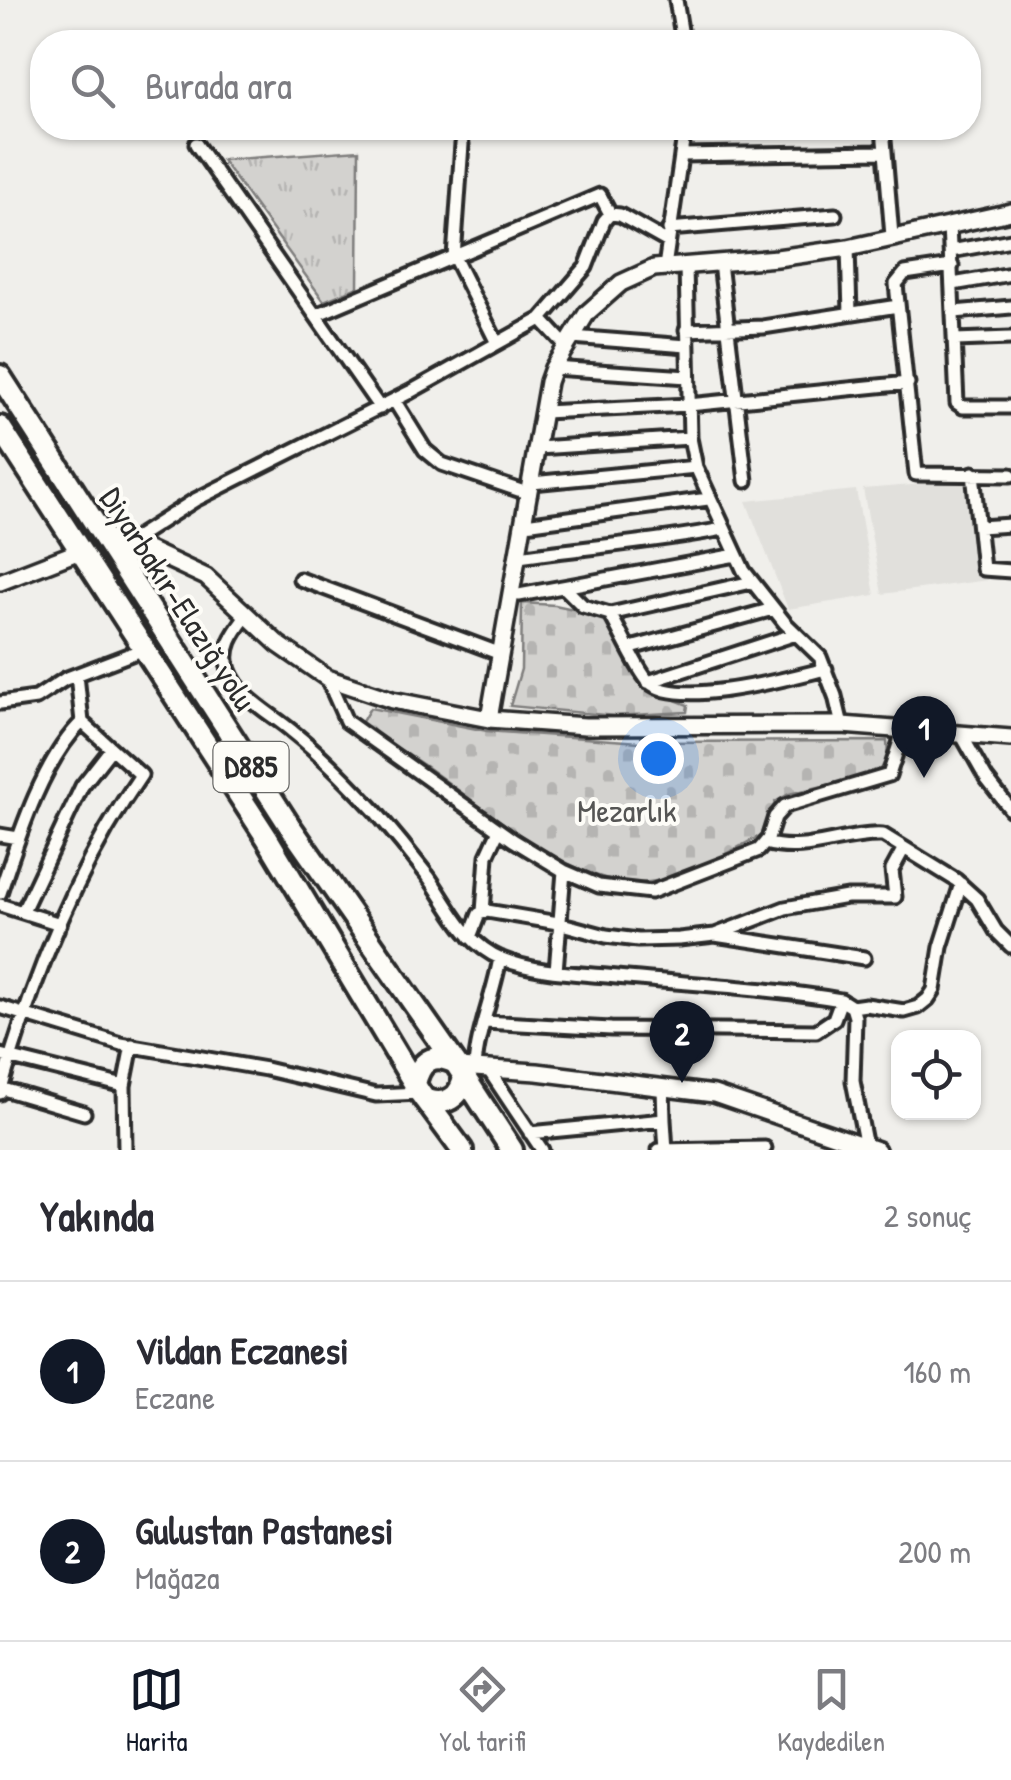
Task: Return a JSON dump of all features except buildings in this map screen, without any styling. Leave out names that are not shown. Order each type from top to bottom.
[{"type":"highway","name":"Diyarbakır-Elazığ yolu","points":[[0,376],[289,825],[468,1069],[512,1150]]},
{"type":"highway","name":"Diyarbakır-Elazığ yolu","points":[[0,427],[267,838],[420,1092],[462,1150]]},
{"type":"highway","points":[[440,1057],[468,1069],[460,1090],[449,1101],[433,1102],[420,1092],[417,1072],[426,1061],[440,1057]]},
{"type":"street","points":[[676,0],[681,30]]},
{"type":"street","points":[[665,267],[683,140]]},
{"type":"street","points":[[883,140],[892,236]]},
{"type":"street","points":[[196,144],[380,408]]},
{"type":"street","points":[[462,144],[454,256],[497,343]]},
{"type":"street","points":[[681,155],[884,152]]},
{"type":"street","points":[[316,315],[600,195],[610,214]]},
{"type":"street","points":[[489,719],[553,368],[587,312],[621,283],[654,268],[848,248],[1011,212]]},
{"type":"street","points":[[126,544],[195,500],[380,408],[541,318],[586,267],[610,214],[620,214],[669,235],[835,215]]},
{"type":"street","points":[[949,224],[958,404],[963,408],[1011,407]]},
{"type":"street","points":[[951,251],[1011,240]]},
{"type":"street","points":[[848,248],[850,313]]},
{"type":"street","points":[[720,263],[746,481]]},
{"type":"street","points":[[686,266],[690,438],[696,467],[708,499],[752,582],[820,657],[842,726]]},
{"type":"street","points":[[952,266],[902,274],[896,284],[916,474],[1011,475]]},
{"type":"street","points":[[953,284],[1011,274]]},
{"type":"street","points":[[686,330],[763,327],[898,306]]},
{"type":"street","points":[[954,312],[1011,307]]},
{"type":"street","points":[[541,318],[570,342],[687,346]]},
{"type":"street","points":[[954,340],[1011,338]]},
{"type":"street","points":[[553,368],[688,377]]},
{"type":"street","points":[[544,412],[736,402],[908,383]]},
{"type":"street","points":[[394,400],[425,450],[442,464],[531,488],[696,467]]},
{"type":"street","points":[[538,448],[690,438]]},
{"type":"street","points":[[973,473],[984,568],[1011,572]]},
{"type":"street","points":[[525,524],[708,499]]},
{"type":"street","points":[[979,528],[1011,525]]},
{"type":"street","points":[[519,556],[723,529]]},
{"type":"street","points":[[101,537],[144,548],[206,577],[278,644],[328,678],[392,700],[489,719],[585,726],[842,726],[1011,738]]},
{"type":"street","points":[[0,582],[80,551]]},
{"type":"street","points":[[519,595],[736,556]]},
{"type":"street","points":[[300,579],[501,654]]},
{"type":"street","points":[[564,587],[583,606],[610,614],[752,582]]},
{"type":"street","points":[[630,648],[773,608]]},
{"type":"street","points":[[610,614],[648,682],[672,694],[732,689],[826,669]]},
{"type":"street","points":[[247,615],[230,638],[228,653],[227,666],[239,690],[296,734],[374,810],[428,876],[470,937],[500,958],[556,971],[676,984],[746,986],[904,1010],[918,1007],[934,990],[941,947],[961,884]]},
{"type":"street","points":[[648,682],[796,634]]},
{"type":"street","points":[[0,704],[36,698],[77,674],[144,649]]},
{"type":"street","points":[[77,674],[82,722],[141,775],[113,815],[60,924],[26,1014],[5,1056],[0,1090],[84,1112]]},
{"type":"street","points":[[328,678],[346,721],[499,830],[564,871],[599,886],[650,892],[758,850],[785,806],[889,775],[904,730]]},
{"type":"street","points":[[0,892],[18,838],[50,768],[72,731],[82,722]]},
{"type":"street","points":[[962,734],[986,778],[1011,810]]},
{"type":"street","points":[[23,912],[82,786],[111,749]]},
{"type":"street","points":[[470,937],[483,912],[487,856],[499,830]]},
{"type":"street","points":[[0,835],[18,838]]},
{"type":"street","points":[[765,843],[782,848],[811,848],[882,836],[961,884],[977,899],[996,931],[1011,946]]},
{"type":"street","points":[[715,936],[784,908],[847,897],[895,896],[892,870],[904,848]]},
{"type":"street","points":[[556,971],[564,871]]},
{"type":"street","points":[[0,905],[60,924]]},
{"type":"street","points":[[483,912],[638,940],[715,936],[864,958]]},
{"type":"street","points":[[468,1069],[492,1002],[500,958]]},
{"type":"street","points":[[484,1022],[612,1029],[816,1031],[834,1020],[846,1004]]},
{"type":"street","points":[[846,1004],[855,1017],[853,1081],[871,1148]]},
{"type":"street","points":[[0,1007],[132,1045],[266,1069],[376,1095],[420,1092]]},
{"type":"street","points":[[125,1150],[124,1086],[132,1045]]},
{"type":"street","points":[[5,1056],[124,1086]]},
{"type":"street","points":[[468,1069],[714,1094],[871,1148]]},
{"type":"street","points":[[468,1069],[542,1150]]},
{"type":"street","points":[[663,1088],[667,1150],[765,1148]]},
{"type":"street","points":[[530,1133],[664,1120]]},
{"type":"shaded area","points":[[973,480],[988,580],[882,594],[863,489]]},
{"type":"shaded area","points":[[856,490],[875,595],[788,609],[746,501]]},
{"type":"green space","points":[[359,150],[358,287],[324,301],[222,160]]},
{"type":"green space","name":"Mezarlık","points":[[522,603],[555,605],[606,616],[645,688],[688,705],[687,712],[615,716],[510,706],[521,669]]},
{"type":"green space","name":"Mezarlık","points":[[370,708],[487,731],[640,742],[887,741],[888,756],[879,773],[789,794],[775,802],[763,834],[718,858],[669,878],[636,883],[610,880],[582,870],[526,839],[360,725]]},
{"type":"place","name":"Vildan Eczanesi","points":[[924,778]]},
{"type":"place","name":"Gulustan Pastanesi","points":[[682,1083]]}]
